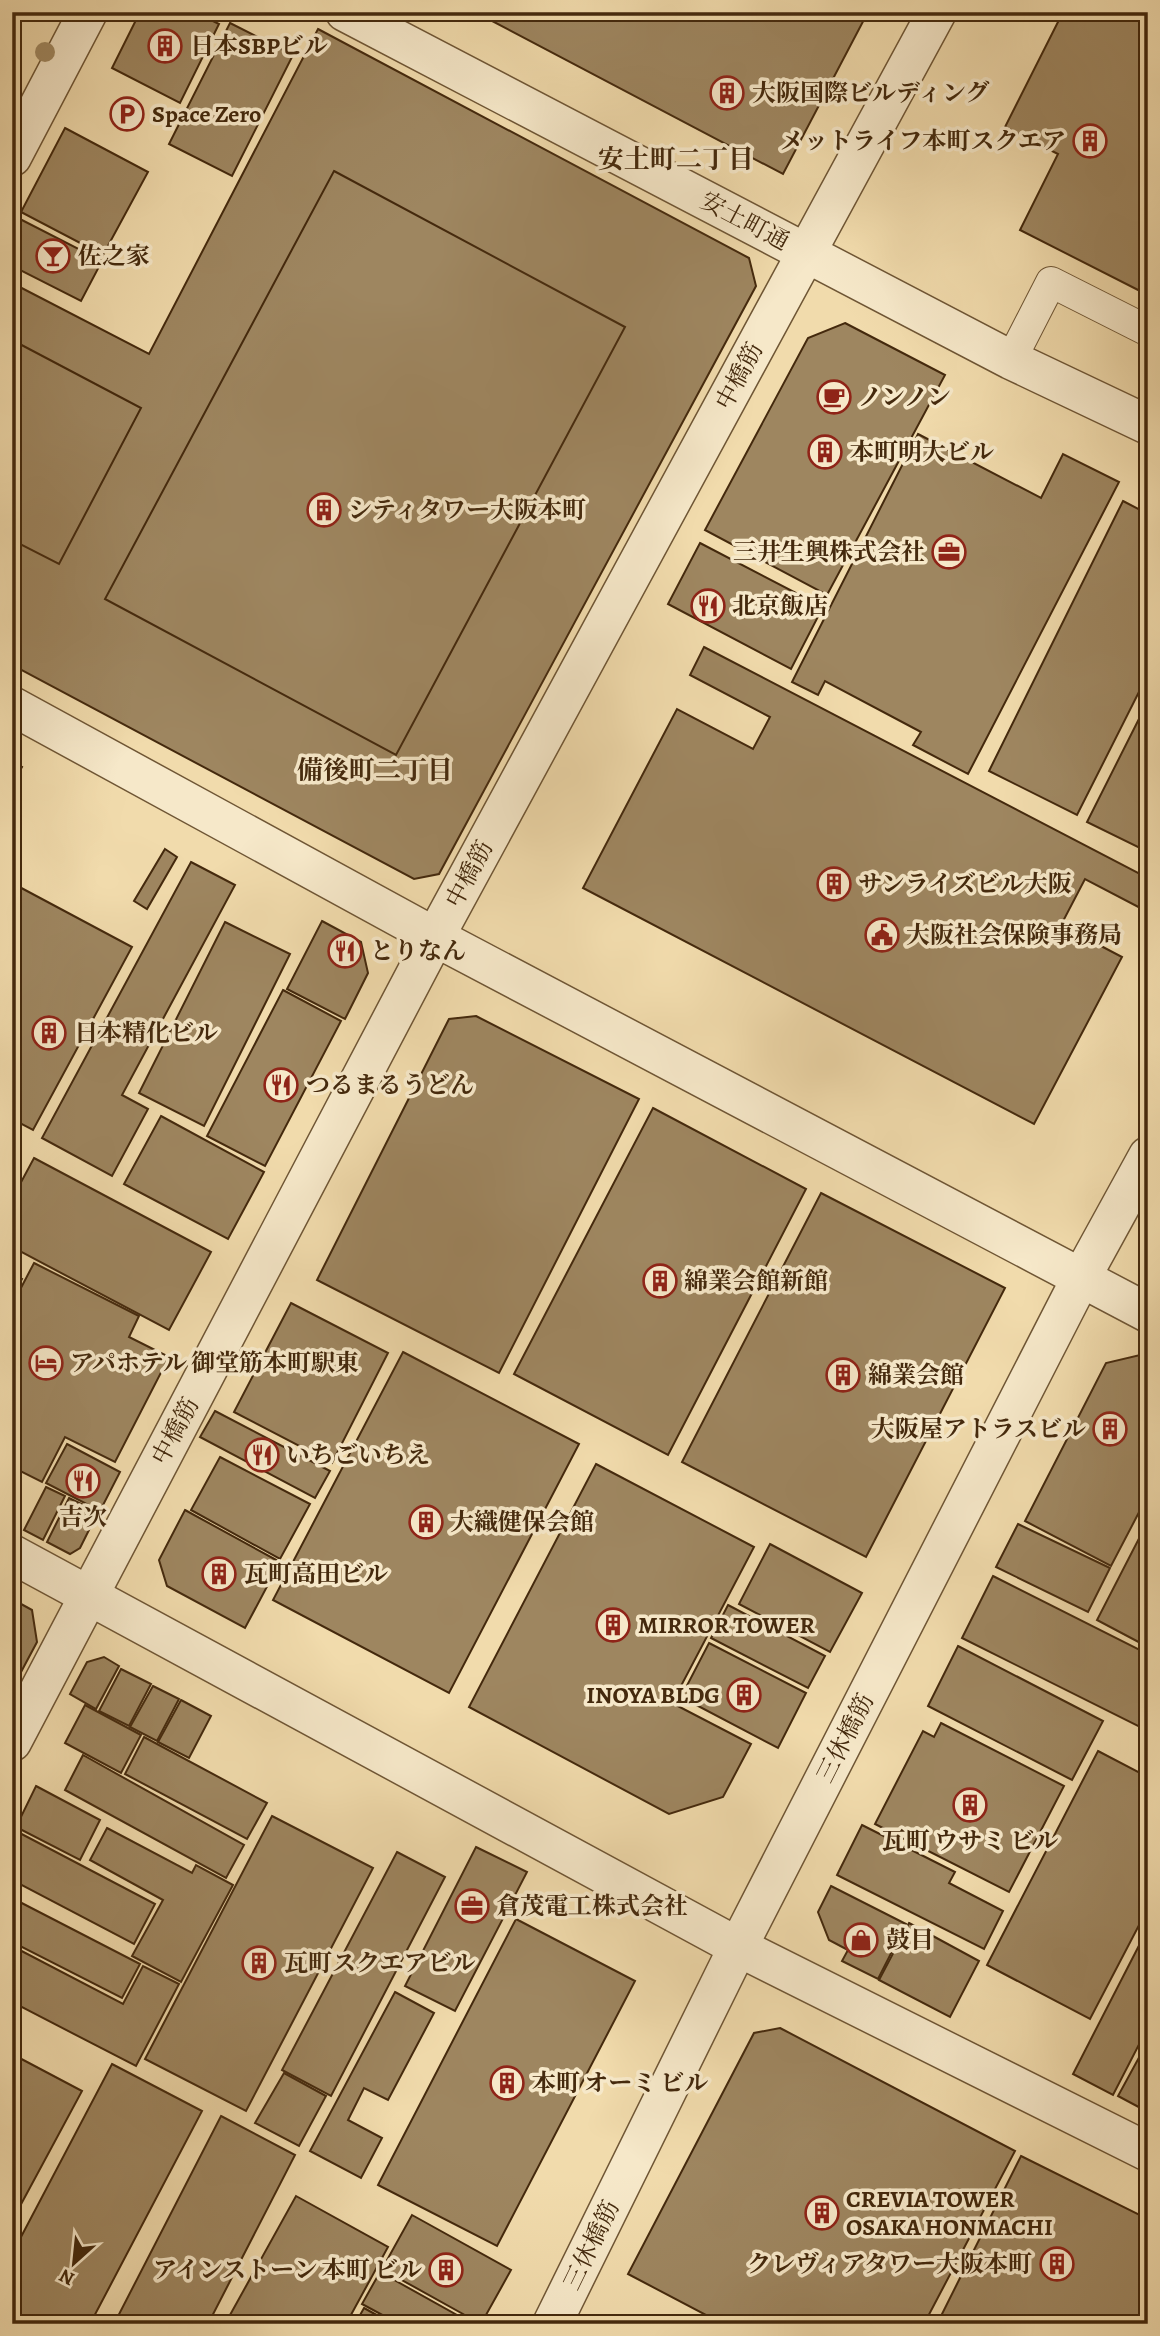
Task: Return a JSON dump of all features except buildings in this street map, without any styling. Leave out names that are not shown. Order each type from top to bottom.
[{"type":"street","points":[[12,157],[88,12]]},
{"type":"street","name":"安土町通","points":[[345,12],[1011,360],[1148,425]]},
{"type":"street","name":"中橋筋","points":[[12,1742],[435,937],[937,12]]},
{"type":"street","points":[[12,706],[435,937],[1148,1313]]},
{"type":"street","name":"三休橋筋","points":[[552,2324],[738,1947],[1081,1278],[1148,1156]]},
{"type":"street","points":[[12,1554],[738,1947],[1148,2152]]},
{"type":"lane","points":[[1011,360],[1051,282],[1148,331]]},
{"type":"place","name":"日本SBPビル","points":[[165,46]]},
{"type":"place","name":"大阪国際ビルディング","points":[[727,93]]},
{"type":"place","name":"Space Zero","points":[[127,114]]},
{"type":"place","name":"メットライフ本町スクエア","points":[[1090,141]]},
{"type":"place","name":"佐之家","points":[[53,256]]},
{"type":"place","name":"ノンノン","points":[[834,397]]},
{"type":"place","name":"本町明大ビル","points":[[825,452]]},
{"type":"place","name":"シティタワー大阪本町","points":[[324,510]]},
{"type":"place","name":"三井生興株式会社","points":[[949,552]]},
{"type":"place","name":"北京飯店","points":[[708,606]]},
{"type":"place","name":"サンライズビル大阪","points":[[834,884]]},
{"type":"place","name":"大阪社会保険事務局","points":[[882,935]]},
{"type":"place","name":"とりなん","points":[[345,951]]},
{"type":"place","name":"日本精化ビル","points":[[49,1033]]},
{"type":"place","name":"つるまるうどん","points":[[281,1085]]},
{"type":"place","name":"綿業会館新館","points":[[660,1281]]},
{"type":"place","name":"アパホテル 御堂筋本町駅東","points":[[46,1363]]},
{"type":"place","name":"綿業会館","points":[[843,1375]]},
{"type":"place","name":"大阪屋アトラスビル","points":[[1110,1429]]},
{"type":"place","name":"いちごいちえ","points":[[262,1455]]},
{"type":"place","name":"吉次","points":[[83,1481]]},
{"type":"place","name":"大織健保会館","points":[[426,1522]]},
{"type":"place","name":"瓦町高田ビル","points":[[219,1574]]},
{"type":"place","name":"MIRROR TOWER","points":[[613,1625]]},
{"type":"place","name":"INOYA BLDG","points":[[744,1695]]},
{"type":"place","name":"瓦町 ウサミ ビル","points":[[970,1805]]},
{"type":"place","name":"倉茂電工株式会社","points":[[472,1906]]},
{"type":"place","name":"鼓目","points":[[861,1940]]},
{"type":"place","name":"瓦町スクエアビル","points":[[259,1963]]},
{"type":"place","name":"本町 オーミ ビル","points":[[507,2083]]},
{"type":"place","name":"CREVIA TOWER OSAKA HONMACHI","points":[[822,2213]]},
{"type":"place","name":"クレヴィアタワー大阪本町","points":[[1057,2264]]},
{"type":"place","name":"アインストーン 本町 ビル","points":[[446,2270]]},
{"type":"district","name":"安土町二丁目","points":[[676,159]]},
{"type":"district","name":"備後町二丁目","points":[[375,770]]}]
